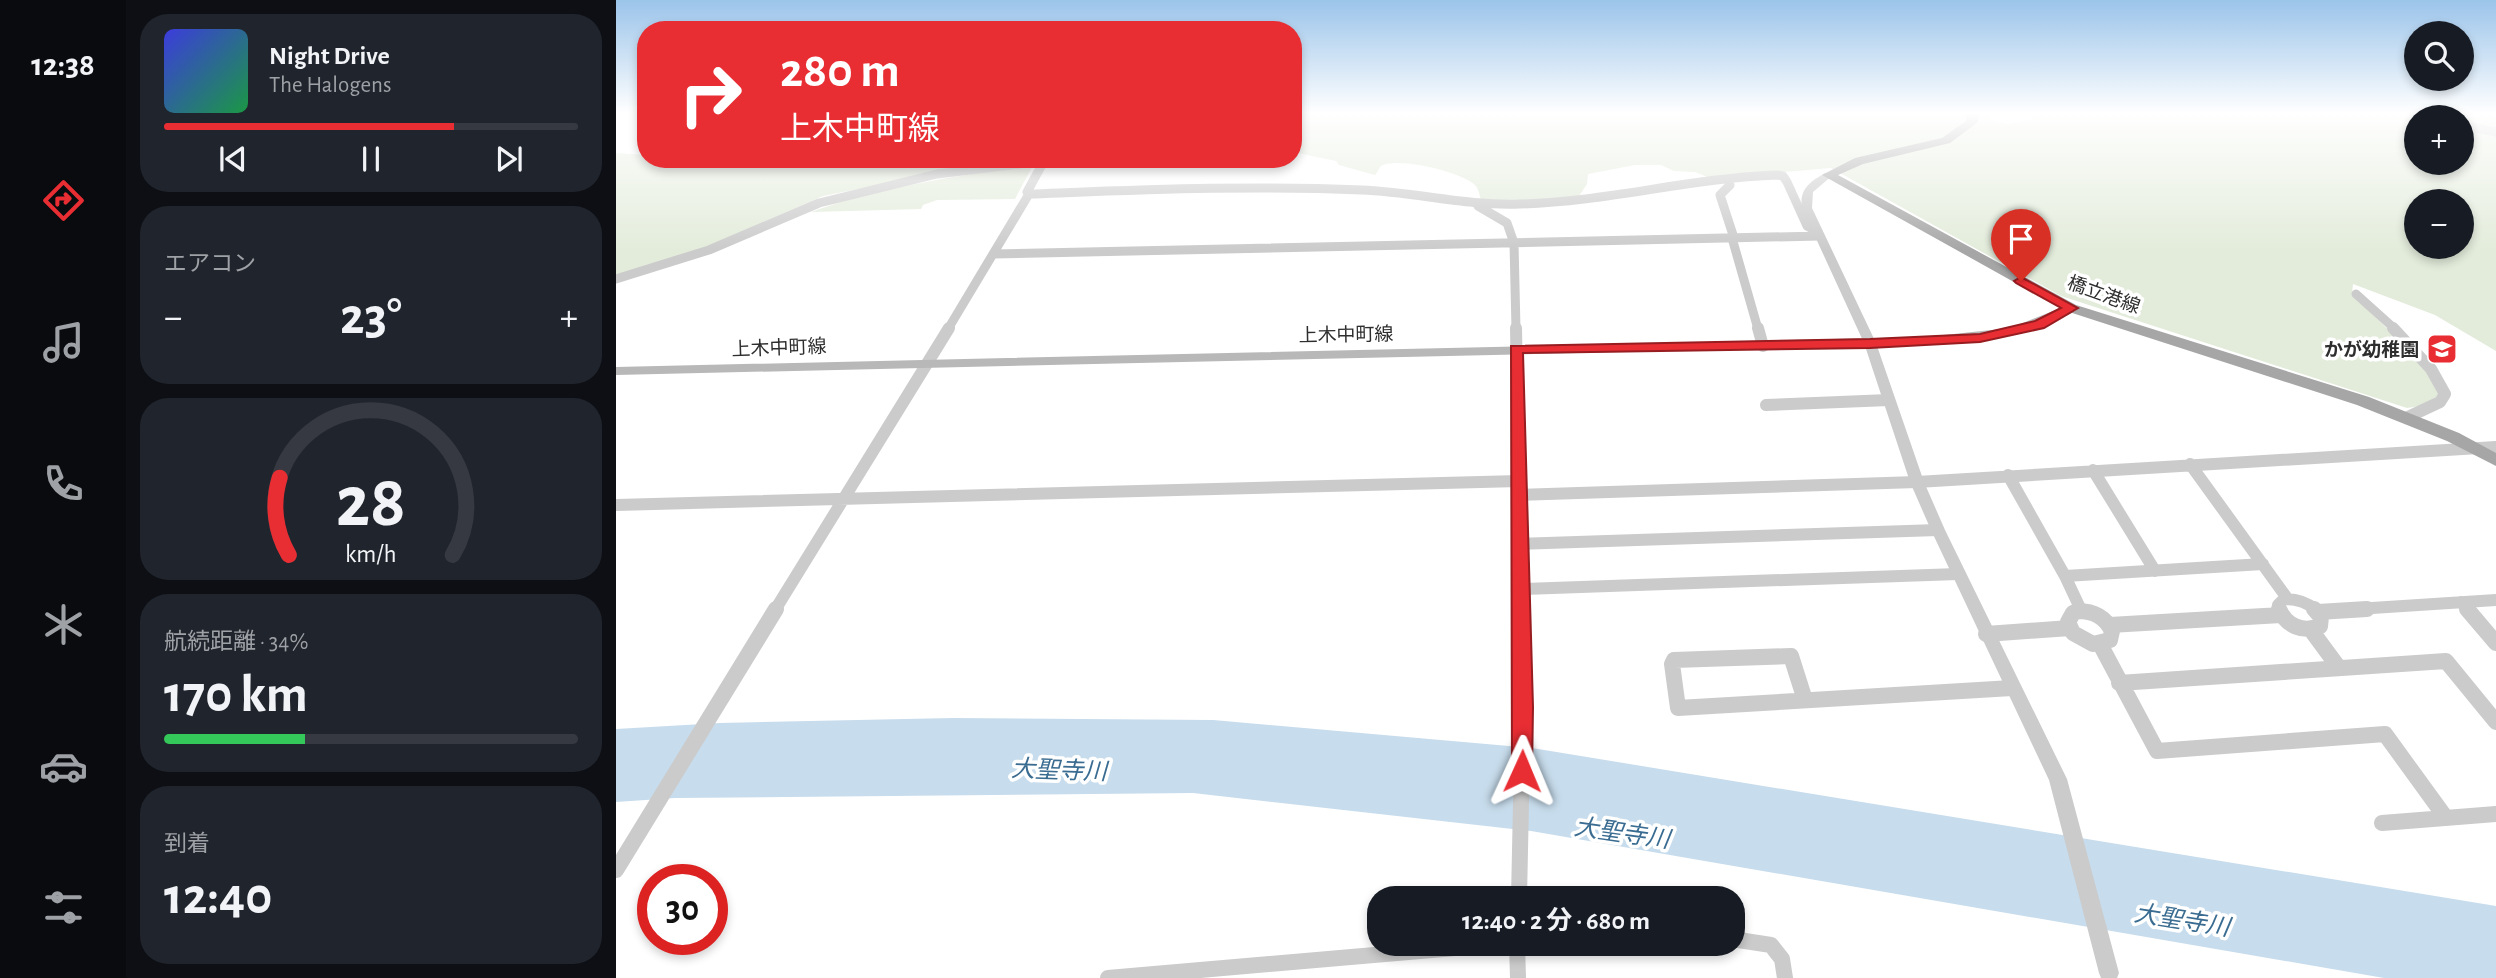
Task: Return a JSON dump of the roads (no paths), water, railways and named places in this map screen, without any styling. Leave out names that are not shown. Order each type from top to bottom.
[{"type":"main road","points":[[1828,175],[1865,160]]},
{"type":"main road","name":"橋立港線","points":[[1828,175],[2071,308],[2294,377],[2407,417],[2475,447],[2496,460]]},
{"type":"main road","name":"上木中町線","points":[[616,371],[1870,343],[1999,335],[2049,321],[2071,308]]},
{"type":"street","points":[[616,279],[709,250],[819,203],[937,174],[986,168]]},
{"type":"street","points":[[616,870],[846,499],[926,362],[994,254],[1029,194],[1027,192],[1040,168]]},
{"type":"street","points":[[1029,194],[1235,189],[1366,190],[1476,204],[1533,204],[1650,187],[1771,175],[1783,176],[1807,226],[1819,234]]},
{"type":"street","points":[[1828,175],[1811,185],[1805,196],[1819,234],[1870,343],[1917,482],[1937,530],[2058,779],[2110,975]]},
{"type":"street","points":[[1728,179],[1730,185],[1720,195],[1763,346]]},
{"type":"street","points":[[1476,204],[1507,223],[1514,243],[1523,719],[1519,886]]},
{"type":"street","points":[[994,254],[1819,234]]},
{"type":"street","points":[[2356,295],[2423,360],[2444,387],[2445,394],[2440,402],[2407,417]]},
{"type":"street","points":[[1766,405],[1889,400]]},
{"type":"street","points":[[616,505],[1917,482],[2496,447]]},
{"type":"street","points":[[2190,464],[2287,598],[2306,603],[2318,612],[2496,600]]},
{"type":"street","points":[[2093,470],[2155,571]]},
{"type":"street","points":[[2008,475],[2065,576],[2081,611]]},
{"type":"street","points":[[1520,544],[1937,530]]},
{"type":"street","points":[[2065,576],[2263,564]]},
{"type":"street","points":[[1521,589],[1958,574]]},
{"type":"street","points":[[2287,598],[2278,605],[2281,615],[2298,628],[2311,630],[2320,626],[2318,612]]},
{"type":"street","points":[[2461,602],[2496,643]]},
{"type":"street","points":[[2081,611],[2099,615],[2110,625],[2112,636],[2105,643],[2099,644],[2079,638],[2070,628],[2069,617],[2081,611]]},
{"type":"street","points":[[2110,625],[2281,615]]},
{"type":"street","points":[[1986,634],[2070,628]]},
{"type":"street","points":[[2311,630],[2339,668]]},
{"type":"street","points":[[2099,644],[2157,751],[2385,734],[2446,818]]},
{"type":"street","points":[[1805,700],[1791,656],[1674,660],[1672,664],[1678,708],[2012,688]]},
{"type":"street","points":[[2119,683],[2446,661],[2496,722]]},
{"type":"street","points":[[2382,823],[2496,814]]},
{"type":"street","points":[[1745,941],[1771,945],[1782,959],[1785,978]]},
{"type":"street","points":[[1108,978],[1367,956]]},
{"type":"street","points":[[1516,956],[1518,978]]},
{"type":"water","name":"大聖寺川","points":[[953,718],[1213,720],[1532,748],[2496,906],[2496,978],[2384,978],[1531,831],[1193,793],[675,798],[616,802],[616,729],[720,723]]},
{"type":"place","name":"かが幼稚園","points":[[2442,349]]}]
